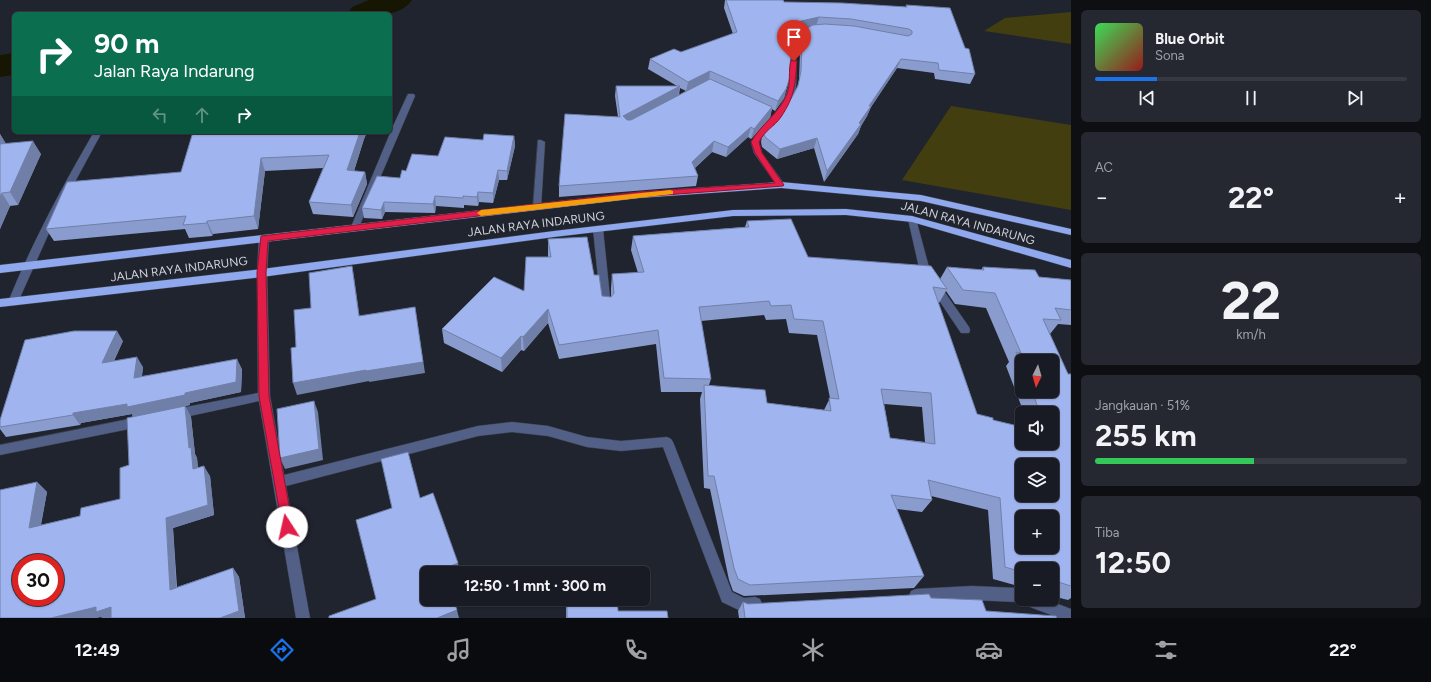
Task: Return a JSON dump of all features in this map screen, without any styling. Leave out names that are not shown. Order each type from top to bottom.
[{"type":"highway","name":"JALAN RAYA INDARUNG","points":[[0,269],[639,195],[780,185],[921,198],[1071,232]]},
{"type":"highway","name":"JALAN RAYA INDARUNG","points":[[0,303],[262,273],[733,213],[846,212],[912,219],[1071,264]]},
{"type":"street","points":[[780,185],[758,153],[755,142],[760,132],[791,94],[794,50],[799,35],[804,31],[826,30]]},
{"type":"street","points":[[393,129],[411,96]]},
{"type":"street","points":[[13,302],[27,266],[74,172],[97,134]]},
{"type":"street","points":[[355,227],[391,134]]},
{"type":"street","points":[[537,207],[541,142]]},
{"type":"street","points":[[912,219],[925,272],[965,330]]},
{"type":"street","points":[[598,229],[606,307]]},
{"type":"street","points":[[264,238],[262,273],[264,396],[303,618]]},
{"type":"street","points":[[163,417],[264,396]]},
{"type":"street","points":[[0,450],[147,420]]},
{"type":"street","points":[[280,482],[470,433],[492,429],[512,428],[548,430],[587,442],[621,446],[667,442],[726,597],[743,605],[767,603]]},
{"type":"street","points":[[901,597],[972,593],[1015,595]]},
{"type":"street","points":[[1046,606],[1071,616]]},
{"type":"shaded area","points":[[1071,12],[1071,44],[984,31],[1005,18]]},
{"type":"shaded area","points":[[951,106],[1071,125],[1071,210],[902,180]]},
{"type":"building","points":[[726,0],[783,0],[784,2],[842,3],[907,7],[906,5],[950,8],[965,48],[969,49],[975,74],[939,70],[938,63],[901,59],[869,106],[871,106],[859,123],[861,124],[827,171],[817,138],[780,149],[765,137],[763,132],[791,99],[798,86],[801,71],[802,42],[805,29],[813,25],[825,24],[854,26],[908,36],[912,34],[912,31],[909,29],[851,19],[819,17],[801,21],[796,25],[793,31],[790,77],[786,89],[778,101],[710,71],[688,82],[650,59],[674,49],[681,52],[737,32]]},
{"type":"building","points":[[710,79],[772,107],[754,129],[751,127],[728,147],[714,141],[692,162],[698,176],[559,186],[565,114],[620,117],[616,86],[680,86],[623,116],[627,120],[631,120]]},
{"type":"building","points":[[192,134],[359,134],[347,170],[365,172],[351,205],[309,202],[329,155],[261,158],[254,216],[183,225],[186,216],[46,229],[67,182],[181,172]]},
{"type":"building","points":[[484,134],[514,136],[507,171],[498,170],[493,193],[478,192],[477,197],[463,196],[463,198],[435,196],[433,204],[384,202],[381,210],[362,208],[377,176],[400,178],[402,170],[406,171],[412,154],[438,156],[445,137],[483,140]]},
{"type":"building","points":[[33,141],[10,192],[2,193],[0,196],[0,144]]},
{"type":"building","points":[[791,219],[808,257],[931,266],[947,289],[933,287],[977,414],[1015,425],[1015,450],[1059,450],[1059,406],[1037,406],[1035,398],[1059,398],[1059,354],[1068,374],[1071,374],[1071,586],[1059,582],[1059,562],[1015,562],[1015,570],[1005,567],[1000,498],[928,480],[932,500],[891,495],[924,576],[750,585],[738,579],[734,568],[714,476],[708,476],[704,385],[765,390],[767,403],[831,411],[829,398],[839,399],[823,321],[794,319],[791,305],[771,306],[769,301],[699,307],[711,379],[664,378],[658,330],[559,345],[548,309],[523,337],[521,336],[501,358],[442,329],[494,277],[524,291],[526,257],[551,257],[548,239],[587,237],[594,275],[599,275],[602,296],[611,297],[614,293],[612,274],[644,272],[633,236],[749,227],[747,221]],"holes":[[[881,389],[931,393],[935,444],[890,438]]]},
{"type":"building","points":[[352,266],[359,316],[415,307],[423,362],[293,383],[291,348],[296,347],[294,310],[311,308],[309,273]]},
{"type":"building","points":[[947,267],[984,270],[983,267],[1035,270],[1039,277],[1071,280],[1071,310],[1055,308],[1061,320],[1043,319],[1059,354],[1017,354],[1016,352],[1021,353],[995,293],[963,290]]},
{"type":"building","points":[[74,331],[117,331],[102,363],[137,357],[134,378],[237,359],[236,382],[185,393],[185,395],[127,407],[127,404],[73,413],[73,415],[0,427],[0,420],[25,340]]},
{"type":"building","points":[[314,401],[319,449],[280,458],[277,409]]},
{"type":"building","points":[[185,406],[189,448],[191,447],[193,469],[204,466],[208,505],[166,518],[170,590],[233,568],[239,611],[220,618],[111,618],[111,607],[96,612],[96,607],[51,618],[0,618],[0,490],[37,482],[29,528],[80,516],[81,508],[120,499],[120,468],[129,465],[127,418]]},
{"type":"building","points":[[408,452],[420,498],[433,493],[458,563],[450,566],[420,566],[420,606],[456,606],[457,610],[437,618],[329,618],[329,616],[376,599],[356,520],[392,508],[381,459]]},
{"type":"building","points":[[929,594],[931,598],[982,600],[986,611],[1056,616],[1057,618],[745,618],[743,602],[748,604]]},
{"type":"building","points":[[567,606],[618,606],[618,611],[667,611],[668,618],[567,618]]},
{"type":"waterway","points":[[368,12],[396,0]]},
{"type":"waterway","points":[[0,66],[12,64]]},
{"type":"slow traffic","points":[[481,213],[639,195],[670,193]]},
{"type":"route","points":[[287,527],[264,396],[262,273],[264,238],[639,195],[780,185],[758,153],[755,142],[760,132],[777,116],[791,94],[794,61]]}]
